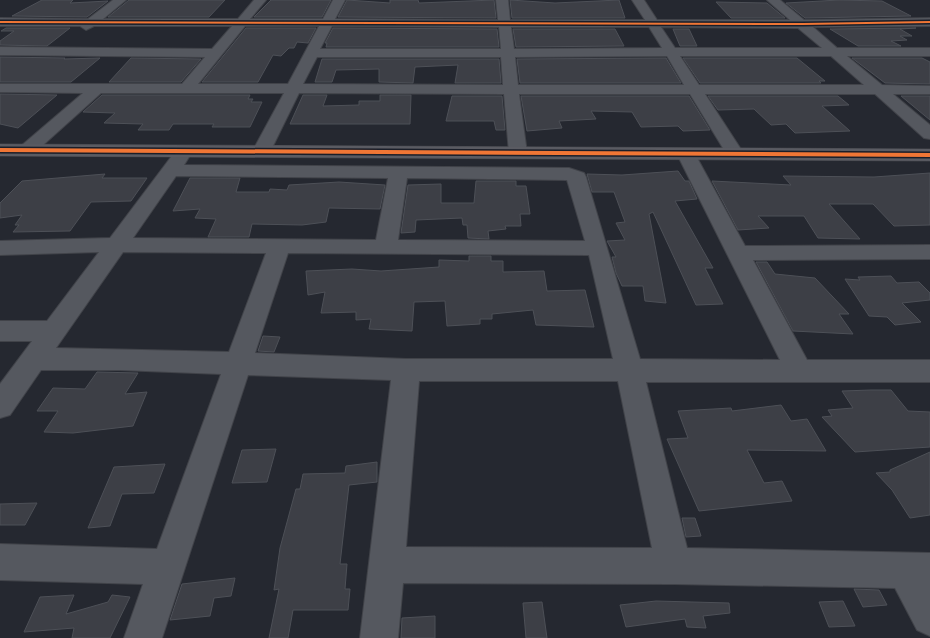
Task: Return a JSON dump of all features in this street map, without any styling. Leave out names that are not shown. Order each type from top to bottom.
[{"type":"street","points":[[29,66],[51,52],[120,0]]},
{"type":"street","points":[[186,89],[260,0]]},
{"type":"street","points":[[261,152],[339,0]]},
{"type":"street","points":[[502,0],[506,23],[506,52],[512,88],[518,153]]},
{"type":"street","points":[[638,0],[735,154]]},
{"type":"street","points":[[773,0],[930,134]]},
{"type":"street","points":[[0,22],[803,24],[930,22]]},
{"type":"street","points":[[0,52],[214,53]]},
{"type":"street","points":[[312,53],[930,52]]},
{"type":"street","points":[[0,87],[14,76]]},
{"type":"street","points":[[0,87],[930,90]]},
{"type":"street","points":[[27,150],[97,88]]},
{"type":"street","points":[[0,150],[27,150],[177,161],[398,173],[569,174],[577,178],[598,248],[629,370],[674,566]]},
{"type":"street","points":[[0,406],[177,161],[261,152],[930,155]]},
{"type":"street","points":[[686,154],[799,371]]},
{"type":"street","points":[[386,246],[398,173]]},
{"type":"street","points":[[0,248],[116,245],[598,248]]},
{"type":"street","points":[[143,638],[240,365],[279,247]]},
{"type":"street","points":[[738,253],[930,252]]},
{"type":"street","points":[[0,331],[56,330]]},
{"type":"street","points":[[35,359],[120,360],[406,370],[930,371]]},
{"type":"street","points":[[379,638],[406,370]]},
{"type":"street","points":[[0,562],[168,567]]},
{"type":"street","points":[[387,565],[674,566],[918,571],[930,617]]},
{"type":"building","points":[[42,0],[73,0],[70,3],[108,1],[87,17],[12,16]]},
{"type":"building","points":[[129,0],[225,0],[209,17],[108,17]]},
{"type":"building","points":[[271,0],[331,0],[322,17],[254,17]]},
{"type":"building","points":[[347,0],[390,3],[390,0],[418,0],[419,3],[494,0],[496,18],[338,17]]},
{"type":"building","points":[[510,0],[555,3],[619,0],[625,18],[512,18]]},
{"type":"building","points":[[839,0],[882,1],[911,16],[805,18],[786,3]]},
{"type":"building","points":[[716,2],[767,3],[785,18],[731,18]]},
{"type":"building","points":[[6,28],[70,28],[47,46],[0,45],[0,41],[14,31],[1,31]]},
{"type":"building","points":[[246,28],[316,28],[308,43],[297,42],[294,48],[289,48],[281,56],[273,55],[258,82],[202,82]]},
{"type":"building","points":[[333,28],[497,29],[499,47],[326,47],[327,43],[325,43]]},
{"type":"building","points":[[916,28],[900,29],[912,36],[900,36],[907,40],[891,41],[901,46],[858,46],[830,29]]},
{"type":"building","points":[[513,29],[615,29],[624,46],[516,47]]},
{"type":"building","points":[[673,29],[689,29],[697,46],[680,46]]},
{"type":"building","points":[[0,57],[100,58],[71,82],[0,82]]},
{"type":"building","points":[[131,58],[201,59],[181,82],[109,82]]},
{"type":"building","points":[[666,58],[681,83],[520,83],[517,59]]},
{"type":"building","points":[[683,58],[797,58],[825,81],[819,81],[821,83],[700,83]]},
{"type":"building","points":[[852,58],[922,58],[930,62],[930,84],[885,83]]},
{"type":"building","points":[[322,59],[499,59],[501,83],[455,83],[458,65],[415,67],[413,83],[379,82],[379,69],[336,70],[332,82],[315,82]]},
{"type":"building","points":[[0,94],[57,95],[18,128],[0,124]]},
{"type":"building","points":[[102,95],[250,95],[248,99],[253,99],[251,102],[262,102],[250,127],[212,127],[214,124],[173,124],[169,130],[138,130],[143,124],[104,123],[115,113],[83,112]]},
{"type":"building","points":[[303,95],[327,95],[323,106],[359,105],[359,101],[380,101],[380,95],[411,95],[410,124],[290,124]]},
{"type":"building","points":[[452,96],[502,96],[505,130],[496,130],[494,121],[446,121]]},
{"type":"building","points":[[521,96],[689,96],[710,130],[683,131],[678,126],[641,127],[632,112],[591,111],[596,119],[559,121],[562,128],[527,131]]},
{"type":"building","points":[[708,96],[838,96],[849,105],[822,106],[850,131],[795,133],[786,124],[771,125],[754,109],[718,110]]},
{"type":"building","points":[[901,96],[930,96],[930,120]]},
{"type":"building","points":[[678,171],[685,181],[689,181],[697,199],[675,201],[713,268],[705,268],[723,304],[696,305],[653,212],[649,214],[666,303],[645,301],[643,286],[622,286],[616,273],[612,257],[616,257],[607,241],[625,240],[616,223],[625,222],[614,192],[592,192],[587,174],[622,175]]},
{"type":"building","points":[[930,173],[930,225],[894,226],[873,204],[829,204],[860,239],[818,238],[804,216],[758,216],[769,228],[738,230],[712,181],[791,185],[783,176],[874,177]]},
{"type":"building","points":[[105,174],[102,178],[147,178],[131,201],[91,202],[70,231],[13,232],[19,225],[15,225],[22,215],[0,218],[0,203],[22,181]]},
{"type":"building","points":[[190,178],[240,178],[236,192],[269,192],[270,189],[287,190],[289,185],[339,182],[385,185],[380,209],[329,208],[326,222],[302,225],[252,224],[249,237],[208,237],[216,219],[195,218],[200,209],[173,211]]},
{"type":"building","points":[[476,181],[516,181],[516,186],[526,186],[530,214],[520,214],[521,226],[505,226],[506,229],[488,231],[489,239],[468,238],[467,225],[463,225],[462,218],[416,220],[415,232],[401,233],[408,185],[441,184],[441,203],[474,203]]},
{"type":"building","points":[[469,256],[491,256],[491,261],[503,261],[503,272],[544,271],[547,291],[585,290],[594,327],[536,325],[533,310],[492,314],[492,319],[480,319],[480,324],[447,326],[445,301],[414,302],[412,331],[369,329],[371,319],[356,320],[356,312],[321,313],[325,292],[308,295],[306,271],[352,269],[381,271],[439,267],[439,260],[469,261]]},
{"type":"building","points":[[756,262],[767,262],[775,274],[815,278],[849,314],[839,314],[853,334],[793,331]]},
{"type":"building","points":[[891,276],[897,283],[919,282],[930,293],[930,300],[902,303],[921,322],[895,325],[887,317],[869,316],[845,279],[860,280],[858,277]]},
{"type":"building","points":[[263,336],[280,337],[274,352],[258,351]]},
{"type":"building","points":[[97,372],[138,373],[125,394],[147,392],[133,426],[73,433],[44,432],[58,411],[37,411],[53,388],[85,389]]},
{"type":"building","points":[[891,390],[908,411],[930,412],[930,447],[855,452],[822,417],[832,416],[828,410],[853,408],[842,391]]},
{"type":"building","points":[[781,405],[791,421],[807,419],[826,451],[747,450],[764,483],[782,481],[792,501],[699,511],[667,439],[688,438],[678,411],[731,408],[732,411]]},
{"type":"building","points":[[276,449],[267,482],[232,483],[242,450]]},
{"type":"building","points":[[930,452],[930,515],[910,518],[892,490],[876,473],[890,472],[890,470]]},
{"type":"building","points":[[377,462],[377,482],[349,485],[340,564],[347,564],[345,589],[350,589],[348,610],[293,610],[288,638],[269,638],[279,589],[274,590],[280,548],[296,489],[300,489],[303,474],[345,473],[346,466]]},
{"type":"building","points":[[165,464],[154,493],[122,494],[110,526],[88,528],[114,467]]},
{"type":"building","points":[[37,503],[25,525],[0,525],[0,504]]},
{"type":"building","points":[[682,518],[695,518],[701,536],[686,537]]},
{"type":"building","points":[[235,578],[231,596],[214,598],[210,616],[170,620],[182,584]]},
{"type":"building","points":[[854,589],[879,590],[887,605],[863,607]]},
{"type":"building","points":[[74,595],[66,614],[108,602],[112,595],[130,597],[110,638],[72,638],[74,628],[24,632],[40,597]]},
{"type":"building","points":[[656,601],[729,603],[730,613],[703,616],[706,628],[687,627],[685,619],[626,627],[620,605]]},
{"type":"building","points":[[843,601],[855,626],[829,627],[819,602]]},
{"type":"building","points":[[542,602],[547,638],[526,638],[523,603]]},
{"type":"building","points":[[435,616],[435,638],[401,638],[402,618]]},
{"type":"cycle path","points":[[0,22],[803,24],[930,22]]},
{"type":"cycle path","points":[[0,150],[930,155]]}]
